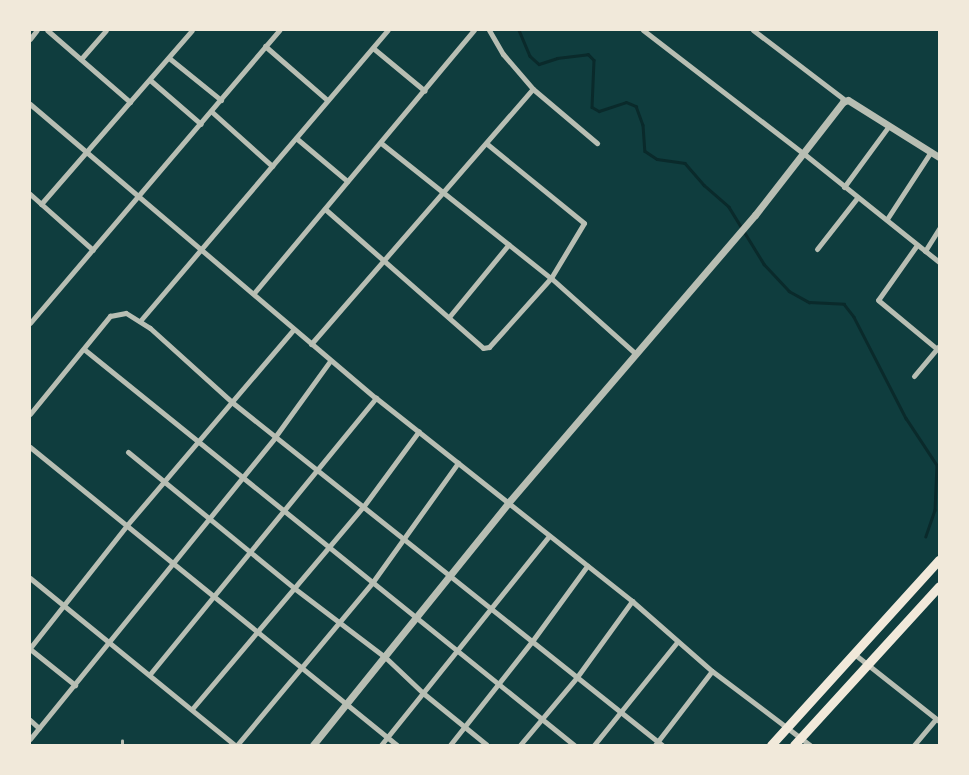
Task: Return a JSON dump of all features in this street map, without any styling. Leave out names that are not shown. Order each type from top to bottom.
[{"type":"highway","points":[[771,745],[939,560]]},
{"type":"highway","points":[[798,742],[865,664],[939,586]]},
{"type":"street","points":[[30,38],[38,30]]},
{"type":"street","points":[[47,30],[130,102]]},
{"type":"street","points":[[80,59],[106,30]]},
{"type":"street","points":[[41,204],[192,30]]},
{"type":"street","points":[[30,323],[139,198],[279,30]]},
{"type":"street","points":[[140,321],[296,138],[326,99],[388,30]]},
{"type":"street","points":[[254,293],[474,30]]},
{"type":"street","points":[[489,30],[503,54],[533,89],[597,143]]},
{"type":"street","points":[[643,30],[804,152],[857,198],[887,219],[939,262]]},
{"type":"street","points":[[753,30],[845,100],[939,157]]},
{"type":"street","points":[[265,46],[326,99]]},
{"type":"street","points":[[373,48],[425,90]]},
{"type":"street","points":[[169,58],[221,100]]},
{"type":"street","points":[[150,80],[201,124]]},
{"type":"street","points":[[311,344],[533,89]]},
{"type":"street","points":[[313,745],[508,503],[635,353],[756,215],[845,100]]},
{"type":"street","points":[[30,104],[376,398],[632,601],[712,671],[787,727],[798,742],[810,745]]},
{"type":"street","points":[[212,112],[272,166]]},
{"type":"street","points":[[844,187],[888,127]]},
{"type":"street","points":[[296,138],[347,181]]},
{"type":"street","points":[[381,143],[551,278],[635,353]]},
{"type":"street","points":[[325,209],[483,348],[489,347],[551,278],[584,223],[487,144]]},
{"type":"street","points":[[887,219],[930,153]]},
{"type":"street","points":[[30,194],[93,250]]},
{"type":"street","points":[[817,249],[857,198]]},
{"type":"street","points":[[925,251],[939,229]]},
{"type":"street","points":[[449,317],[509,244]]},
{"type":"street","points":[[914,376],[938,347],[878,300],[918,245]]},
{"type":"street","points":[[30,414],[85,350],[110,316],[126,313],[140,321],[233,403],[319,470],[450,577],[533,640],[658,744],[712,671]]},
{"type":"street","points":[[75,685],[30,649],[127,525],[233,403],[294,329]]},
{"type":"street","points":[[85,350],[285,514],[499,684],[540,720],[574,745]]},
{"type":"street","points":[[30,739],[275,437],[330,360]]},
{"type":"street","points":[[150,674],[285,514],[376,398]]},
{"type":"street","points":[[192,709],[362,506],[419,431]]},
{"type":"street","points":[[30,447],[258,630],[302,668],[348,703],[397,745]]},
{"type":"street","points":[[128,452],[294,588],[385,657],[423,693],[487,745]]},
{"type":"street","points":[[30,578],[236,745],[372,583],[458,462]]},
{"type":"street","points":[[382,745],[549,536]]},
{"type":"street","points":[[450,745],[533,640],[587,566]]},
{"type":"street","points":[[520,745],[577,677],[632,601]]},
{"type":"street","points":[[594,745],[677,642]]},
{"type":"street","points":[[853,654],[937,720],[914,745]]},
{"type":"street","points":[[30,720],[39,728]]},
{"type":"waterway","points":[[519,30],[530,56],[539,64],[557,58],[588,54],[594,60],[592,107],[599,111],[626,102],[636,106],[643,125],[645,151],[657,159],[685,163],[704,185],[729,207],[764,264],[789,291],[809,302],[844,304],[854,317],[906,418],[937,465],[935,510],[926,536]]}]
